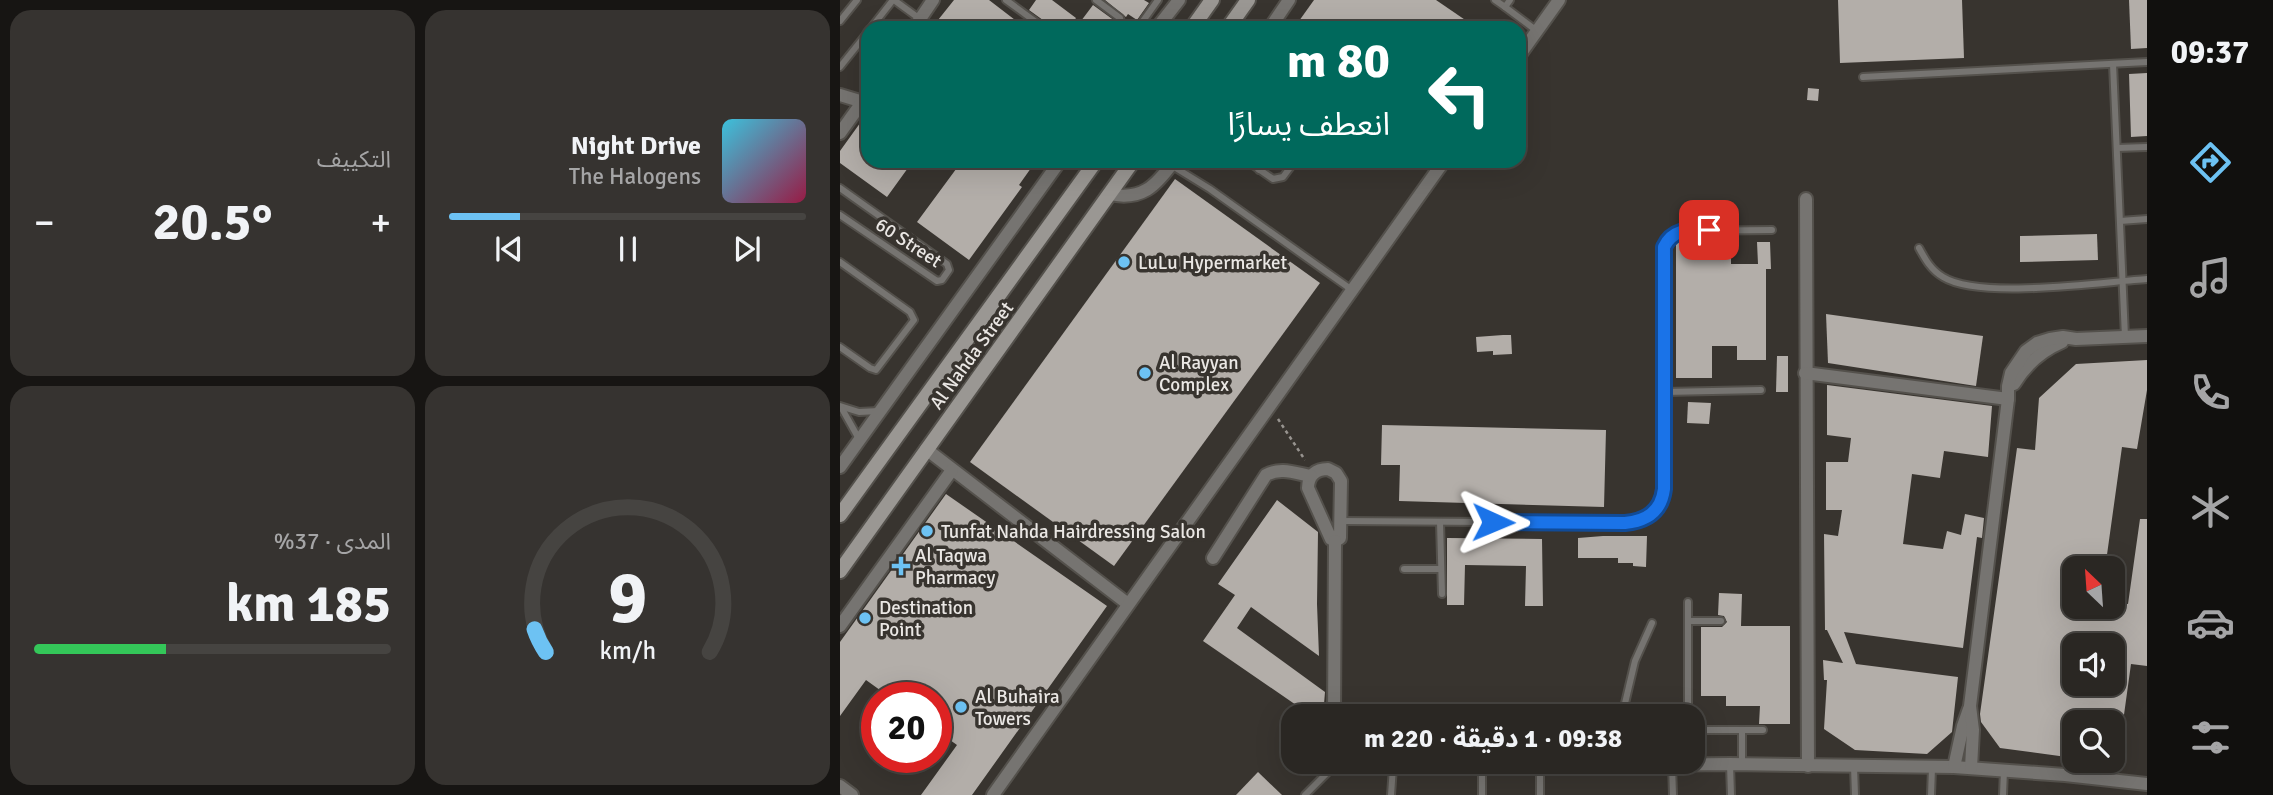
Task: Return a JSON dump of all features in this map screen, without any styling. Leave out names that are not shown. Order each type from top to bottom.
[{"type":"main road","points":[[1197,21],[1212,0]]},
{"type":"main road","points":[[1233,21],[1248,0]]},
{"type":"main road","name":"Al Nahda Street","points":[[840,515],[1091,168]]},
{"type":"main road","name":"Al Nahda Street","points":[[840,571],[1128,168]]},
{"type":"street","points":[[918,21],[933,0]]},
{"type":"street","points":[[1162,21],[1179,0]]},
{"type":"street","points":[[1275,21],[1289,0]]},
{"type":"street","points":[[1526,46],[1559,0]]},
{"type":"street","points":[[840,95],[861,98]]},
{"type":"street","points":[[840,133],[861,104]]},
{"type":"street","points":[[840,467],[1055,168]]},
{"type":"street","points":[[1109,194],[1123,197],[1144,192],[1161,179],[1169,168]]},
{"type":"street","points":[[993,795],[1439,168]]},
{"type":"street","points":[[1806,199],[1808,766]]},
{"type":"street","points":[[1971,768],[1973,730],[1970,706],[2008,399],[2013,386],[2028,363],[2050,347],[2076,339],[2147,336]]},
{"type":"street","points":[[1805,373],[2008,399]]},
{"type":"street","points":[[926,449],[1128,604]]},
{"type":"street","points":[[1213,558],[1266,475],[1277,471],[1310,478],[1328,469],[1336,473],[1342,486],[1340,538],[1335,541]]},
{"type":"street","points":[[840,626],[952,470]]},
{"type":"street","points":[[1310,478],[1309,491],[1331,539],[1335,541]]},
{"type":"street","points":[[1335,541],[1335,704]]},
{"type":"street","points":[[1954,767],[1962,726],[1970,706]]},
{"type":"street","points":[[1705,763],[1954,767],[2147,784]]},
{"type":"street","points":[[840,786],[852,795]]},
{"type":"lane","points":[[840,22],[857,0]]},
{"type":"lane","points":[[876,21],[893,0],[915,21]]},
{"type":"lane","points":[[1006,0],[1034,21]]},
{"type":"lane","points":[[1097,0],[1121,21]]},
{"type":"lane","points":[[1143,21],[1158,0]]},
{"type":"lane","points":[[1495,0],[1524,21]]},
{"type":"lane","points":[[1505,7],[1510,0]]},
{"type":"lane","points":[[1526,23],[1537,31]]},
{"type":"lane","points":[[840,67],[861,41]]},
{"type":"lane","points":[[1863,77],[2147,62]]},
{"type":"lane","points":[[2113,64],[2125,337]]},
{"type":"lane","points":[[2117,148],[2147,147]]},
{"type":"lane","points":[[1180,168],[1352,290]]},
{"type":"lane","points":[[1256,168],[1268,177],[1278,179],[1290,168]]},
{"type":"lane","name":"60 Street","points":[[840,188],[947,264],[949,270],[942,280],[935,280],[840,215]]},
{"type":"lane","points":[[2120,221],[2147,219]]},
{"type":"lane","points":[[1340,521],[1625,523],[1646,519],[1657,509],[1663,496],[1666,242],[1673,234],[1682,231],[1772,230]]},
{"type":"lane","points":[[1919,248],[1928,264],[1942,276],[1959,284],[2020,288],[2147,279]]},
{"type":"lane","points":[[840,262],[910,312],[914,320],[876,370],[840,347]]},
{"type":"lane","points":[[1664,392],[1761,390]]},
{"type":"lane","points":[[841,407],[859,412],[881,410]]},
{"type":"lane","points":[[841,407],[859,440]]},
{"type":"lane","points":[[1440,522],[1441,594]]},
{"type":"lane","points":[[1404,569],[1441,569]]},
{"type":"lane","points":[[1688,602],[1688,704]]},
{"type":"lane","points":[[1688,621],[1721,621]]},
{"type":"lane","points":[[1625,704],[1635,661],[1653,623]]},
{"type":"lane","points":[[1705,730],[1763,730]]},
{"type":"lane","points":[[1731,795],[1742,730]]},
{"type":"lane","points":[[1854,766],[1855,795]]},
{"type":"lane","points":[[1931,795],[1932,768]]},
{"type":"lane","points":[[2003,795],[2004,770]]},
{"type":"lane","points":[[1305,795],[1326,774]]},
{"type":"lane","points":[[1391,795],[1392,774]]},
{"type":"lane","points":[[1482,774],[1482,795]]},
{"type":"lane","points":[[1540,774],[1540,795]]},
{"type":"lane","points":[[1672,774],[1673,795]]},
{"type":"path","points":[[1268,409],[1288,433],[1310,478]]},
{"type":"building","points":[[954,0],[989,0],[1016,21],[939,21]]},
{"type":"building","points":[[1036,0],[1052,0],[1076,18],[1074,21],[1044,21],[1029,10]]},
{"type":"building","points":[[1105,0],[1144,0],[1149,3],[1137,20],[1128,14],[1126,17]]},
{"type":"building","points":[[1314,0],[1436,0],[1467,21],[1299,21]]},
{"type":"building","points":[[1838,0],[1962,0],[1964,58],[1840,63]]},
{"type":"building","points":[[2129,0],[2147,0],[2147,48],[2131,49]]},
{"type":"building","points":[[1093,5],[1115,21],[1081,21]]},
{"type":"building","points":[[2147,73],[2147,136],[2131,137],[2129,74]]},
{"type":"building","points":[[1808,88],[1819,89],[1818,101],[1807,100]]},
{"type":"building","points":[[861,122],[861,168],[908,168],[887,197],[840,163],[840,151]]},
{"type":"building","points":[[957,168],[1031,168],[1019,185],[1022,187],[969,260],[917,222]]},
{"type":"building","name":"Al Rayyan Complex","points":[[1175,179],[1320,283],[1114,566],[970,462]]},
{"type":"building","points":[[2097,234],[2098,260],[2020,262],[2020,236]]},
{"type":"building","points":[[1731,238],[1731,264],[1758,264],[1757,242],[1770,242],[1771,269],[1766,269],[1766,360],[1737,360],[1737,346],[1712,346],[1712,378],[1676,378],[1676,240]]},
{"type":"building","points":[[1826,314],[1983,336],[1976,386],[1828,363]]},
{"type":"building","points":[[1511,335],[1512,354],[1477,352],[1476,337]]},
{"type":"building","points":[[1777,356],[1788,356],[1788,392],[1776,392]]},
{"type":"building","points":[[2147,360],[2147,390],[2137,449],[2122,447],[2107,556],[2062,556],[2062,620],[2125,619],[2125,604],[2128,604],[2140,519],[2147,519],[2147,666],[2131,664],[2125,710],[2062,710],[2062,756],[2000,748],[1981,722],[1980,714],[2017,448],[2035,450],[2039,398],[2076,364]]},
{"type":"building","points":[[1827,385],[1992,406],[1988,457],[1944,451],[1940,478],[1912,474],[1903,544],[1943,549],[1947,531],[1961,535],[1965,514],[1984,518],[1982,538],[1977,537],[1963,648],[1844,632],[1856,664],[1958,677],[1952,732],[1927,754],[1855,750],[1824,729],[1827,680],[1824,680],[1823,660],[1843,663],[1825,630],[1824,534],[1838,536],[1842,510],[1826,510],[1826,462],[1848,462],[1851,438],[1827,435]]},
{"type":"building","points":[[1688,402],[1711,403],[1709,424],[1687,423]]},
{"type":"building","points":[[1382,425],[1606,430],[1604,507],[1399,501],[1400,465],[1381,465]]},
{"type":"building","points":[[946,494],[1107,606],[972,795],[921,795],[937,773],[952,773],[952,752],[957,745],[952,741],[952,682],[866,680],[861,682],[861,687],[840,716],[840,642]]},
{"type":"building","points":[[1277,500],[1318,532],[1319,656],[1251,607],[1237,628],[1325,692],[1324,704],[1295,704],[1203,641],[1235,595],[1218,584]]},
{"type":"building","points":[[1647,536],[1646,567],[1633,566],[1633,563],[1618,563],[1618,558],[1578,558],[1578,538]]},
{"type":"building","points":[[1447,538],[1542,539],[1543,606],[1525,606],[1526,566],[1465,565],[1464,605],[1447,605]]},
{"type":"building","points":[[1719,593],[1742,594],[1741,626],[1790,626],[1790,724],[1759,724],[1760,706],[1726,706],[1726,696],[1701,696],[1701,627],[1722,627],[1727,622],[1724,616],[1718,615]]},
{"type":"building","points":[[1258,772],[1282,795],[1236,795]]},
{"type":"place","name":"LuLu Hypermarket","points":[[1124,262]]},
{"type":"place","name":"Al Rayyan Complex","points":[[1145,373]]},
{"type":"place","name":"Tunfat Nahda Hairdressing Salon","points":[[927,531]]},
{"type":"place","name":"Al Taqwa Pharmacy","points":[[901,566]]},
{"type":"place","name":"Destination Point","points":[[865,618]]},
{"type":"place","name":"Al Buhaira Towers","points":[[961,707]]},
{"type":"route","points":[[1493,522],[1625,523],[1646,519],[1657,509],[1664,489],[1664,247],[1669,238],[1677,232],[1709,230]]}]
